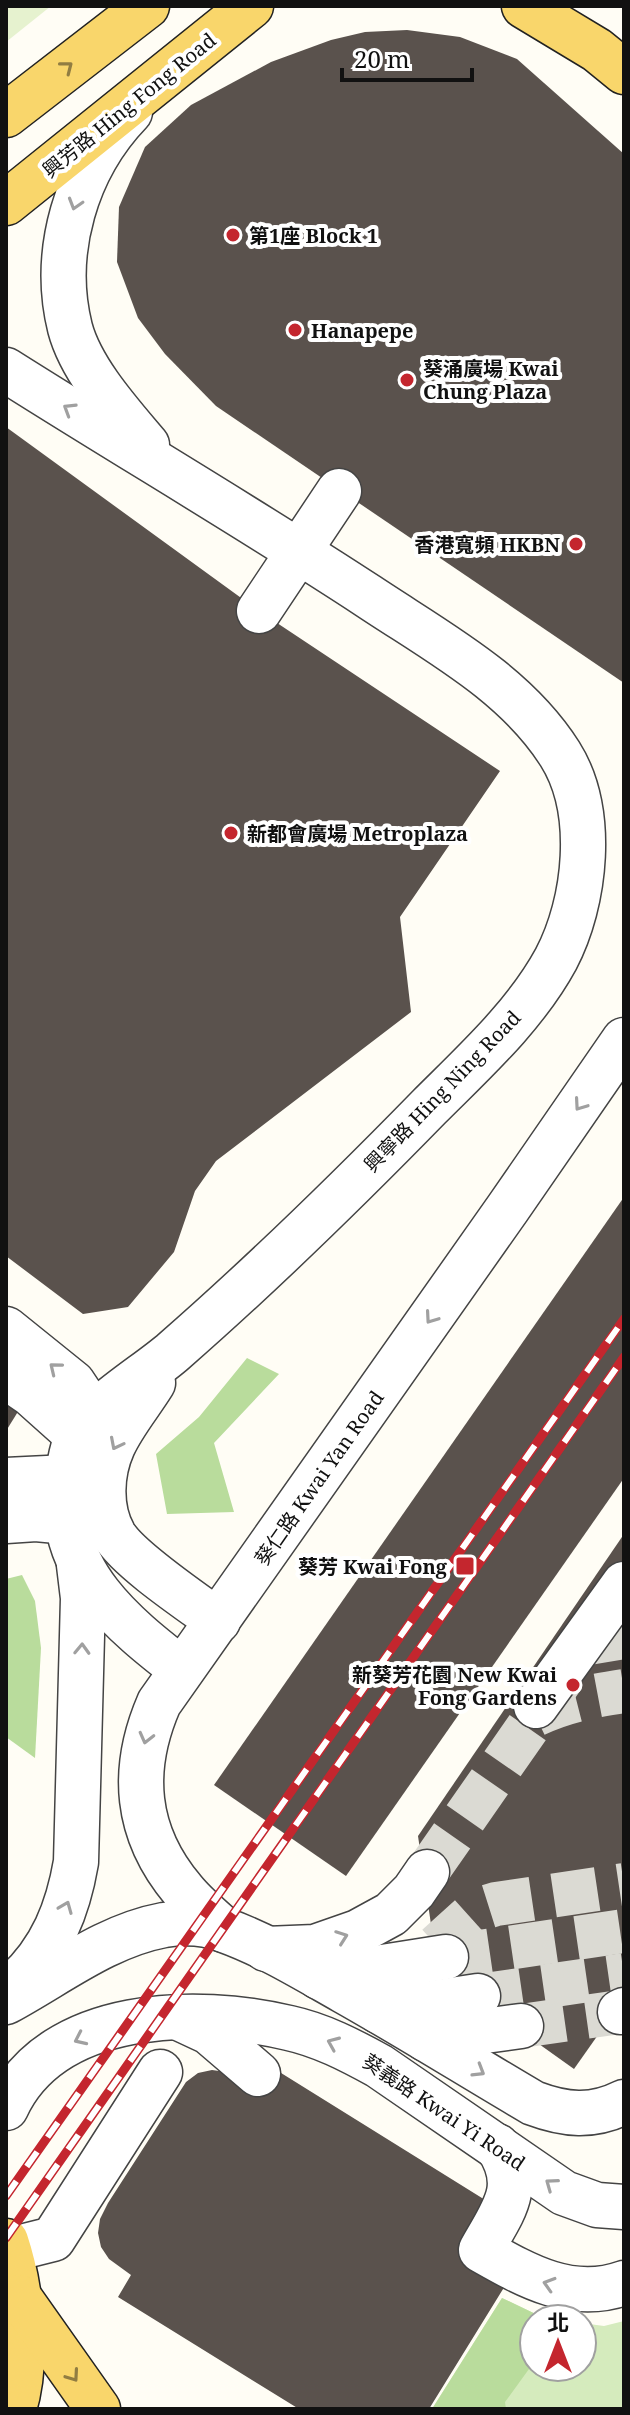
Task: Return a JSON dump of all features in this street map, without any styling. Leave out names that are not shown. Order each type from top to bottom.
[{"type":"main road","points":[[6,115],[147,6]]},
{"type":"main road","name":"興芳路 Hing Fong Road","points":[[6,203],[251,6]]},
{"type":"main road","points":[[524,6],[624,69]]},
{"type":"main road","points":[[571,6],[624,69]]},
{"type":"main road","points":[[8,2246],[18,2295],[22,2363],[14,2409]]},
{"type":"main road","points":[[18,2295],[98,2409]]},
{"type":"street","name":"興寧路 Hing Ning Road","points":[[168,73],[123,119],[95,157],[78,194],[66,236],[63,280],[70,330],[90,373],[121,415],[183,481]]},
{"type":"street","name":"興寧路 Hing Ning Road","points":[[6,370],[300,552],[478,669],[526,710],[562,757],[579,802],[585,857],[574,914],[556,959],[529,1001],[486,1050],[388,1149],[78,1444]]},
{"type":"street","points":[[259,611],[339,491]]},
{"type":"street","name":"葵仁路 Kwai Yan Road","points":[[224,1930],[185,1892],[167,1869],[153,1843],[144,1815],[140,1786],[142,1758],[148,1729],[159,1703],[624,1040]]},
{"type":"street","points":[[6,1329],[73,1383],[85,1401],[65,1502],[83,1598],[74,1873],[71,1894],[59,1925],[43,1953],[6,1993]]},
{"type":"street","name":"興寧路 Hing Ning Road","points":[[172,1354],[113,1445],[105,1470],[105,1514],[115,1537],[132,1555],[218,1621]]},
{"type":"street","points":[[6,1377],[31,1394],[78,1444]]},
{"type":"street","points":[[6,1480],[78,1444]]},
{"type":"street","points":[[6,1521],[36,1519],[73,1542],[92,1586],[105,1603],[143,1640],[181,1669]]},
{"type":"street","points":[[536,1706],[624,1584]]},
{"type":"street","points":[[266,1949],[315,1947],[358,1932],[391,1914],[414,1891],[427,1872]]},
{"type":"street","points":[[6,2002],[75,1959],[143,1931],[185,1923],[205,1925],[266,1949],[319,1977],[533,2103],[558,2112],[584,2114],[610,2109],[624,2102]]},
{"type":"street","points":[[319,1977],[431,1956]]},
{"type":"street","points":[[379,2011],[478,1996]]},
{"type":"street","points":[[177,2017],[209,2032],[258,2074]]},
{"type":"street","name":"葵義路 Kwai Yi Road","points":[[6,2108],[28,2075],[49,2055],[110,2027],[177,2017],[251,2020],[322,2038],[379,2066],[564,2193],[597,2205],[624,2207]]},
{"type":"street","points":[[426,2039],[521,2026]]},
{"type":"street","points":[[8,2246],[53,2239],[160,2072]]},
{"type":"street","points":[[497,2146],[510,2169],[511,2182],[506,2203],[481,2250],[528,2276],[558,2287],[587,2289],[624,2283]]},
{"type":"green space","points":[[6,6],[51,6],[6,42]]},
{"type":"green space","points":[[247,1358],[279,1374],[214,1443],[234,1512],[167,1514],[156,1454],[199,1417]]},
{"type":"green space","points":[[22,1575],[35,1601],[41,1648],[35,1758],[6,1737],[6,1579]]},
{"type":"green space","points":[[502,2298],[518,2306],[518,2383],[598,2383],[598,2325],[624,2321],[624,2409],[432,2409]]},
{"type":"green space","points":[[502,2298],[518,2306],[519,2383],[505,2402],[506,2409],[432,2409]]},
{"type":"building","name":"葵涌廣場 Kwai Chung Plaza","points":[[407,30],[460,37],[517,59],[624,154],[624,683],[216,406],[165,354],[138,318],[117,262],[119,207],[145,147],[191,105],[271,62],[331,40],[365,32]]},
{"type":"building","name":"新都會廣場 Metroplaza","points":[[6,427],[259,611],[500,771],[400,917],[411,1012],[216,1161],[195,1191],[174,1252],[128,1307],[83,1314],[6,1256]]},
{"type":"building","name":"葵芳 Kwai Fong","points":[[624,1197],[624,1478],[346,1876],[214,1785]]},
{"type":"building","points":[[6,1401],[19,1410],[6,1431]]},
{"type":"building","name":"新葵芳花園 New Kwai Fong Gardens","points":[[624,1534],[624,1998],[574,2069],[438,1972],[418,1836]]},
{"type":"building","points":[[265,2063],[490,2203],[508,2281],[429,2409],[299,2409],[118,2297],[131,2275],[109,2259],[101,2247],[98,2233],[100,2219],[108,2203],[186,2082],[198,2073],[212,2070],[226,2072]]},
{"type":"tunnel","points":[[588,1643],[624,1637]]},
{"type":"tunnel","points":[[427,1872],[563,1677]]},
{"type":"tunnel","points":[[535,1715],[578,1700],[624,1691]]},
{"type":"tunnel","points":[[437,1946],[477,1910],[496,1904],[624,1885]]},
{"type":"tunnel","points":[[446,1957],[624,1931]]},
{"type":"tunnel","points":[[478,1996],[624,1975]]},
{"type":"tunnel","points":[[521,2026],[620,2012]]},
{"type":"railway","points":[[6,2196],[624,1319]]},
{"type":"railway","points":[[6,2238],[624,1357]]},
{"type":"place","name":"第1座 Block 1","points":[[233,235]]},
{"type":"place","name":"Hanapepe","points":[[295,330]]},
{"type":"place","name":"葵涌廣場 Kwai Chung Plaza","points":[[407,380]]},
{"type":"place","name":"香港寬頻 HKBN","points":[[576,544]]},
{"type":"place","name":"新都會廣場 Metroplaza","points":[[231,833]]},
{"type":"place","name":"葵芳 Kwai Fong","points":[[465,1566]]},
{"type":"place","name":"新葵芳花園 New Kwai Fong Gardens","points":[[573,1685]]}]
